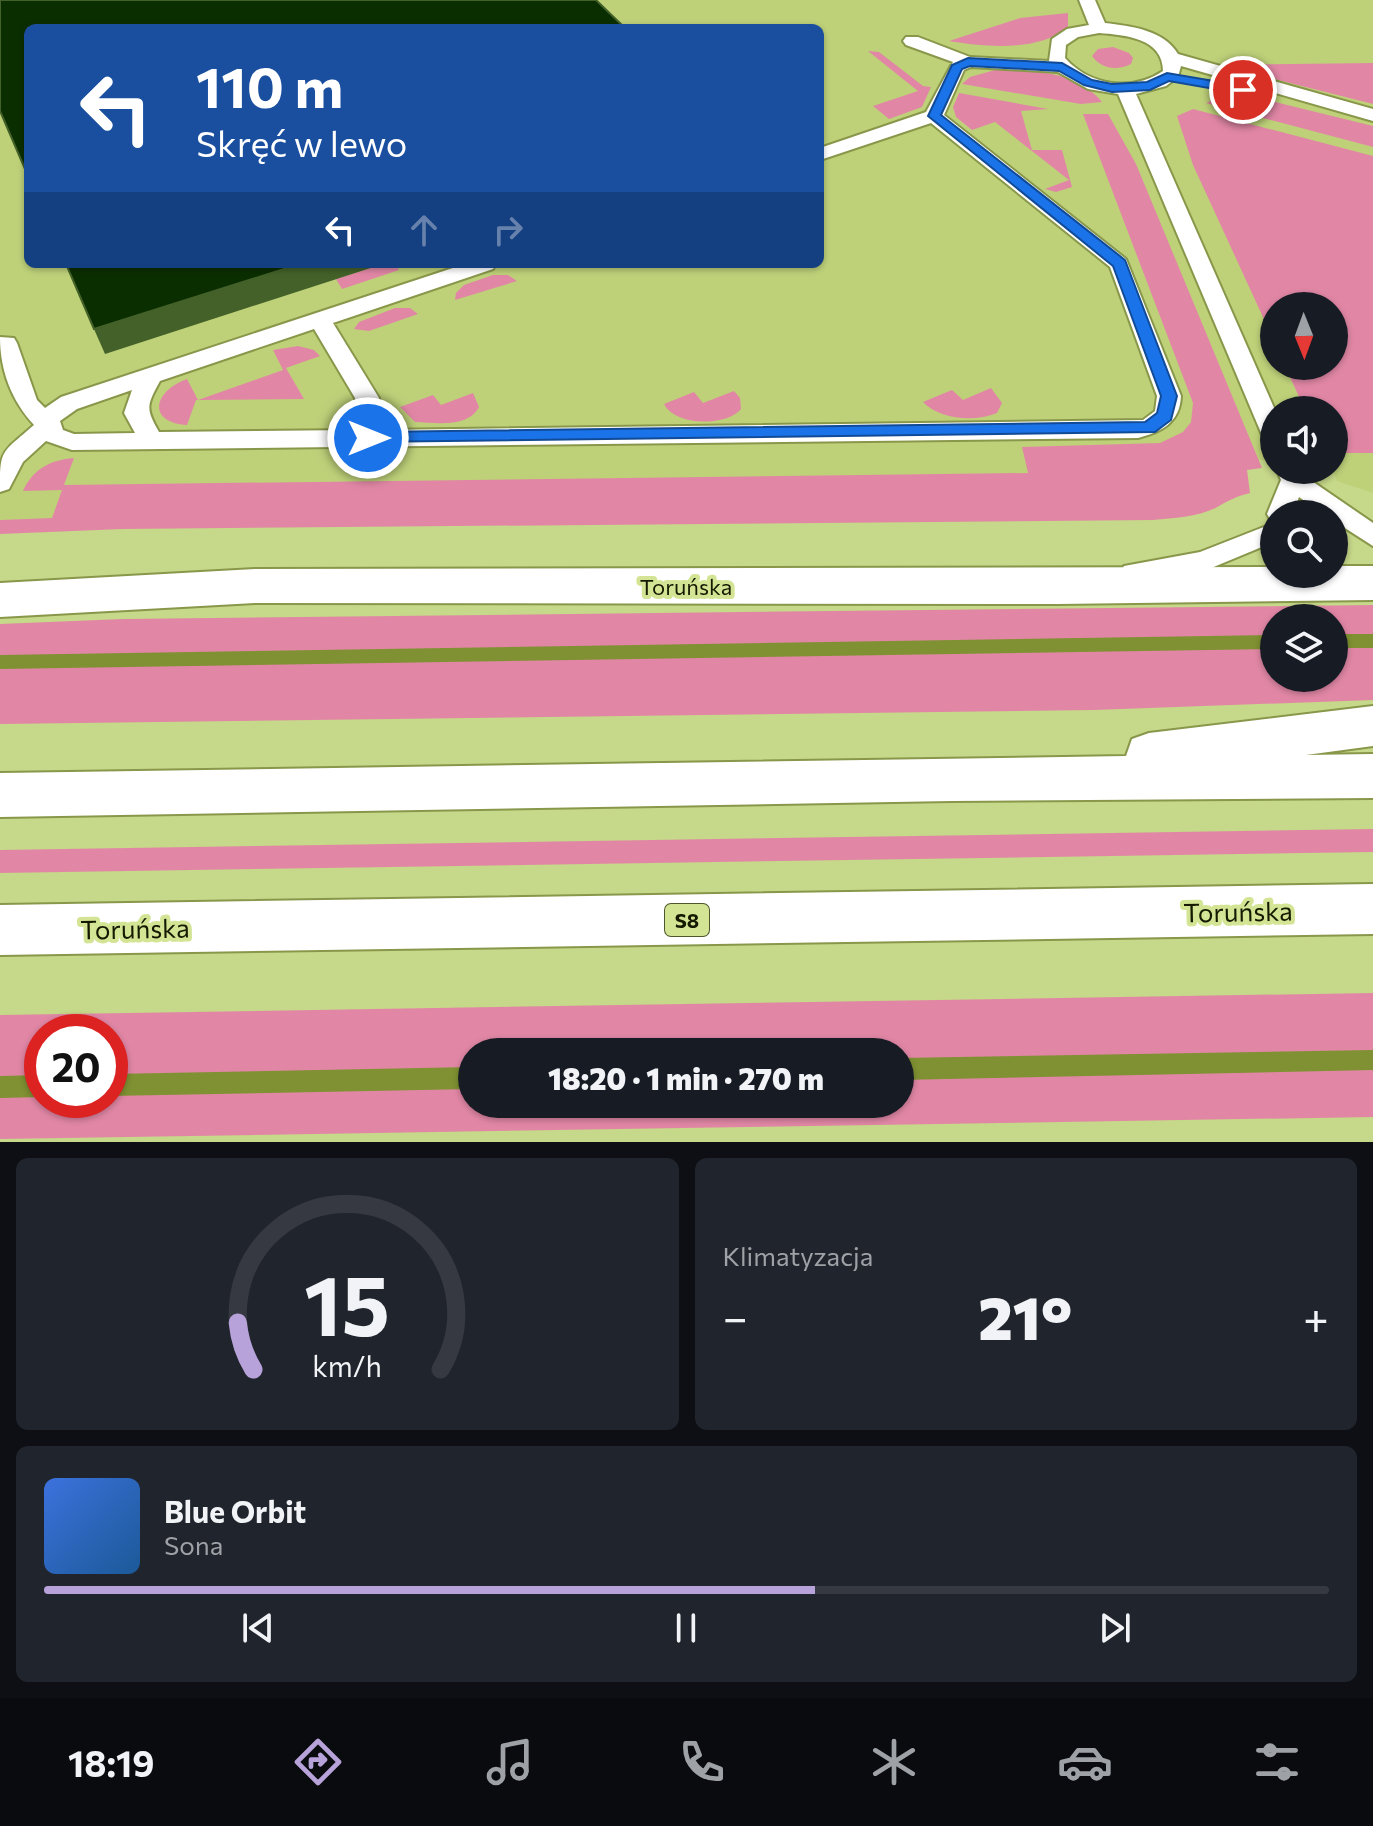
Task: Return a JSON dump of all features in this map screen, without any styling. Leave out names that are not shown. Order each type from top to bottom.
[{"type":"main road","name":"Toruńska","points":[[0,600],[255,586],[1058,587],[1373,583]]},
{"type":"main road","points":[[952,779],[1373,726]]},
{"type":"main road","points":[[0,795],[952,779],[1373,776]]},
{"type":"main road","name":"Toruńska","points":[[0,930],[1373,909]]},
{"type":"lane","points":[[1087,0],[1099,28]]},
{"type":"lane","points":[[1062,67],[968,62],[912,41],[997,50],[1058,43],[1073,33],[1099,28],[1146,37],[1160,45],[1172,58],[1373,115]]},
{"type":"lane","points":[[1058,43],[1056,59],[1062,67],[1088,82],[1125,89],[1150,86],[1167,77],[1172,73],[1172,58]]},
{"type":"lane","points":[[824,153],[934,116],[957,67],[968,62]]},
{"type":"lane","points":[[1167,77],[1321,102]]},
{"type":"lane","points":[[1125,89],[1260,402]]},
{"type":"lane","points":[[2,338],[27,403],[53,435],[72,442],[1138,430],[1157,423],[1168,411],[1169,396],[1119,264],[934,116]]},
{"type":"lane","points":[[0,483],[13,457],[48,426],[55,411],[69,403],[474,268]]},
{"type":"lane","points":[[320,320],[367,398],[368,438]]},
{"type":"lane","points":[[152,375],[138,400],[136,413],[152,441]]},
{"type":"lane","points":[[1303,484],[1373,536]]},
{"type":"lane","points":[[1058,587],[1204,561],[1260,538]]},
{"type":"shaded area","points":[[0,0],[1373,0],[1373,493],[1346,484],[1348,396],[1260,396],[1259,460],[1246,468],[0,525]]},
{"type":"shaded area","points":[[1068,13],[1068,27],[1042,41],[995,46],[949,41],[1020,18]]},
{"type":"shaded area","points":[[1113,47],[1129,53],[1133,58],[1131,64],[1110,68],[1092,56],[1098,49]]},
{"type":"shaded area","points":[[868,51],[879,52],[923,86],[931,87],[922,107],[889,119],[873,106],[918,91]]},
{"type":"shaded area","points":[[1373,63],[1373,104],[1219,65]]},
{"type":"shaded area","points":[[995,70],[1053,74],[1080,84],[1102,102],[1081,104],[962,84],[970,77]]},
{"type":"shaded area","points":[[1212,90],[1373,126],[1373,147],[1206,103],[1213,100]]},
{"type":"shaded area","points":[[959,93],[1048,109],[1021,111],[1032,150],[1062,150],[1072,187],[1056,192],[1045,189],[1069,180],[995,122],[972,130],[956,117],[953,107]]},
{"type":"shaded area","points":[[1193,109],[1373,156],[1373,453],[1348,453],[1348,396],[1299,396],[1291,380],[1348,380],[1348,292],[1260,292],[1260,311],[1193,165],[1177,116]]},
{"type":"shaded area","points":[[1083,114],[1108,114],[1136,164],[1260,463],[1260,468],[1247,470],[1250,493],[1212,510],[1153,520],[122,529],[0,534],[0,520],[52,518],[62,490],[23,491],[43,467],[74,458],[64,485],[1028,473],[1022,447],[1160,443],[1183,432],[1191,422],[1193,403]]},
{"type":"shaded area","points":[[370,268],[399,270],[342,289],[336,279]]},
{"type":"shaded area","points":[[493,275],[508,275],[517,281],[455,300],[456,293],[464,285]]},
{"type":"shaded area","points":[[395,308],[410,308],[418,314],[369,331],[354,329],[359,322]]},
{"type":"shaded area","points":[[298,346],[314,350],[320,356],[286,368],[304,399],[198,400],[283,370],[273,350]]},
{"type":"shaded area","points":[[187,379],[198,400],[187,425],[174,423],[160,412],[159,405],[168,390]]},
{"type":"shaded area","points":[[991,388],[1002,403],[997,413],[988,416],[948,416],[923,402],[952,390],[963,400]]},
{"type":"shaded area","points":[[734,391],[740,398],[741,409],[724,419],[689,420],[679,417],[664,404],[694,392],[703,403]]},
{"type":"shaded area","points":[[473,393],[479,407],[474,414],[459,421],[415,422],[400,407],[433,395],[441,405]]},
{"type":"shaded area","points":[[1348,605],[1373,605],[1373,700],[1094,710],[0,724],[0,624],[123,619],[1260,606],[1260,692],[1348,692]]},
{"type":"shaded area","points":[[1373,829],[1373,852],[0,873],[0,850]]},
{"type":"shaded area","points":[[1373,993],[1373,1117],[0,1139],[0,1015],[24,1015],[24,1118],[128,1118],[128,1014],[62,1014]]},
{"type":"building","points":[[0,0],[596,0],[621,24],[24,24],[24,167],[0,111]]},
{"type":"building","points":[[68,268],[287,268],[94,329]]},
{"type":"waterway","points":[[1348,641],[1373,641]]},
{"type":"waterway","points":[[0,662],[1260,642]]},
{"type":"waterway","points":[[914,1069],[1373,1060]]},
{"type":"waterway","points":[[128,1085],[458,1078]]},
{"type":"waterway","points":[[0,1087],[24,1086]]},
{"type":"route","points":[[368,438],[1149,428],[1165,416],[1169,396],[1119,264],[934,116],[957,67],[968,62],[1062,67],[1078,78],[1112,88],[1150,86],[1167,77],[1243,90]]}]
